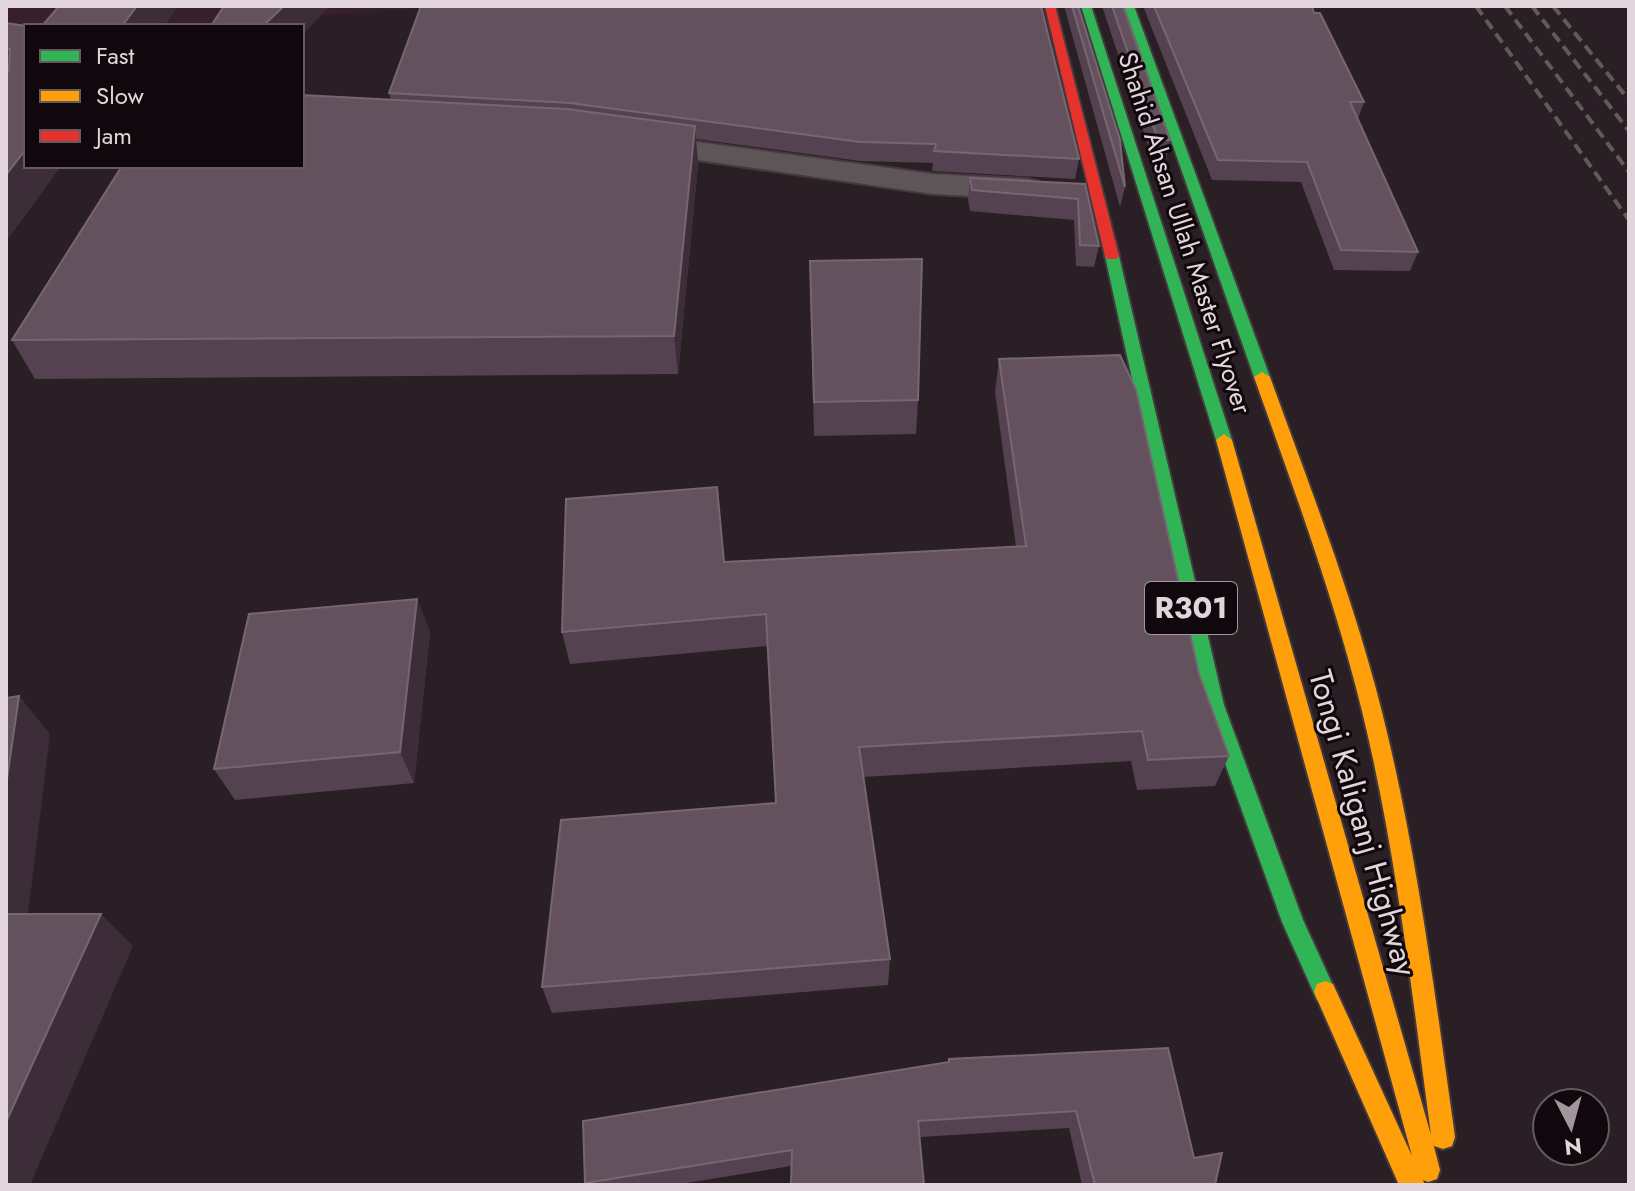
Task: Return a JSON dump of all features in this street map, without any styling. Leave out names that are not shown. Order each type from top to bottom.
[{"type":"main road","name":"R301","points":[[1050,6],[1073,192],[1214,705],[1293,922],[1412,1185]]},
{"type":"main road","name":"Shahid Ahsan Ullah Master Flyover","points":[[1086,6],[1235,476]]},
{"type":"main road","points":[[1129,6],[1321,542],[1372,711],[1412,915],[1445,1155]]},
{"type":"main road","name":"Tongi Kaliganj Highway","points":[[1235,476],[1433,1185]]},
{"type":"street","points":[[605,139],[933,184],[1073,192]]},
{"type":"shaded area","points":[[6,6],[455,6],[197,24],[24,24],[24,27],[6,37]]},
{"type":"building","points":[[59,6],[137,6],[124,24],[44,24]]},
{"type":"building","points":[[224,6],[284,6],[265,24],[212,24]]},
{"type":"building","points":[[421,6],[1041,6],[1079,159],[934,151],[936,144],[860,142],[570,103],[389,93]]},
{"type":"building","points":[[1072,6],[1078,6],[1120,140],[1125,187]]},
{"type":"building","points":[[1112,6],[1123,6],[1170,140],[1158,140]]},
{"type":"building","points":[[1154,6],[1312,6],[1314,13],[1320,13],[1364,102],[1350,102],[1418,252],[1341,250],[1307,162],[1218,160]]},
{"type":"building","points":[[6,23],[24,26],[24,152],[6,175],[6,70],[9,71],[10,49],[6,48]]},
{"type":"building","points":[[304,95],[567,109],[695,126],[674,336],[12,340],[121,168],[304,168]]},
{"type":"building","points":[[970,178],[1085,184],[1099,246],[1080,245],[1078,199],[972,190]]},
{"type":"building","points":[[922,259],[918,400],[814,402],[810,261]]},
{"type":"building","points":[[1120,355],[1136,390],[1199,674],[1229,756],[1148,760],[1142,731],[859,747],[890,959],[542,987],[561,820],[776,803],[766,614],[562,632],[566,499],[717,487],[724,562],[1026,546],[999,359]]},
{"type":"building","points":[[417,599],[400,752],[214,769],[249,614]]},
{"type":"building","points":[[19,696],[6,786],[6,698]]},
{"type":"building","points":[[6,914],[101,914],[6,1122]]},
{"type":"building","points":[[1168,1048],[1194,1158],[1222,1153],[1215,1185],[1095,1185],[1076,1111],[918,1121],[924,1185],[791,1185],[792,1150],[585,1183],[583,1121],[949,1062],[949,1059]]},
{"type":"railway","points":[[1476,6],[1629,220]]},
{"type":"railway","points":[[1505,6],[1629,172]]},
{"type":"railway","points":[[1532,6],[1629,131]]},
{"type":"railway","points":[[1553,6],[1629,100]]},
{"type":"traffic: fast","points":[[1086,6],[1224,440]]},
{"type":"traffic: fast","points":[[1129,6],[1262,377]]},
{"type":"traffic: fast","points":[[1112,256],[1214,705],[1293,922],[1325,992]]},
{"type":"traffic: slow","points":[[1262,377],[1335,585],[1372,712],[1404,870],[1443,1137]]},
{"type":"traffic: slow","points":[[1224,440],[1428,1170]]},
{"type":"traffic: slow","points":[[1325,992],[1412,1185]]},
{"type":"traffic: jam","points":[[1050,6],[1112,256]]}]
